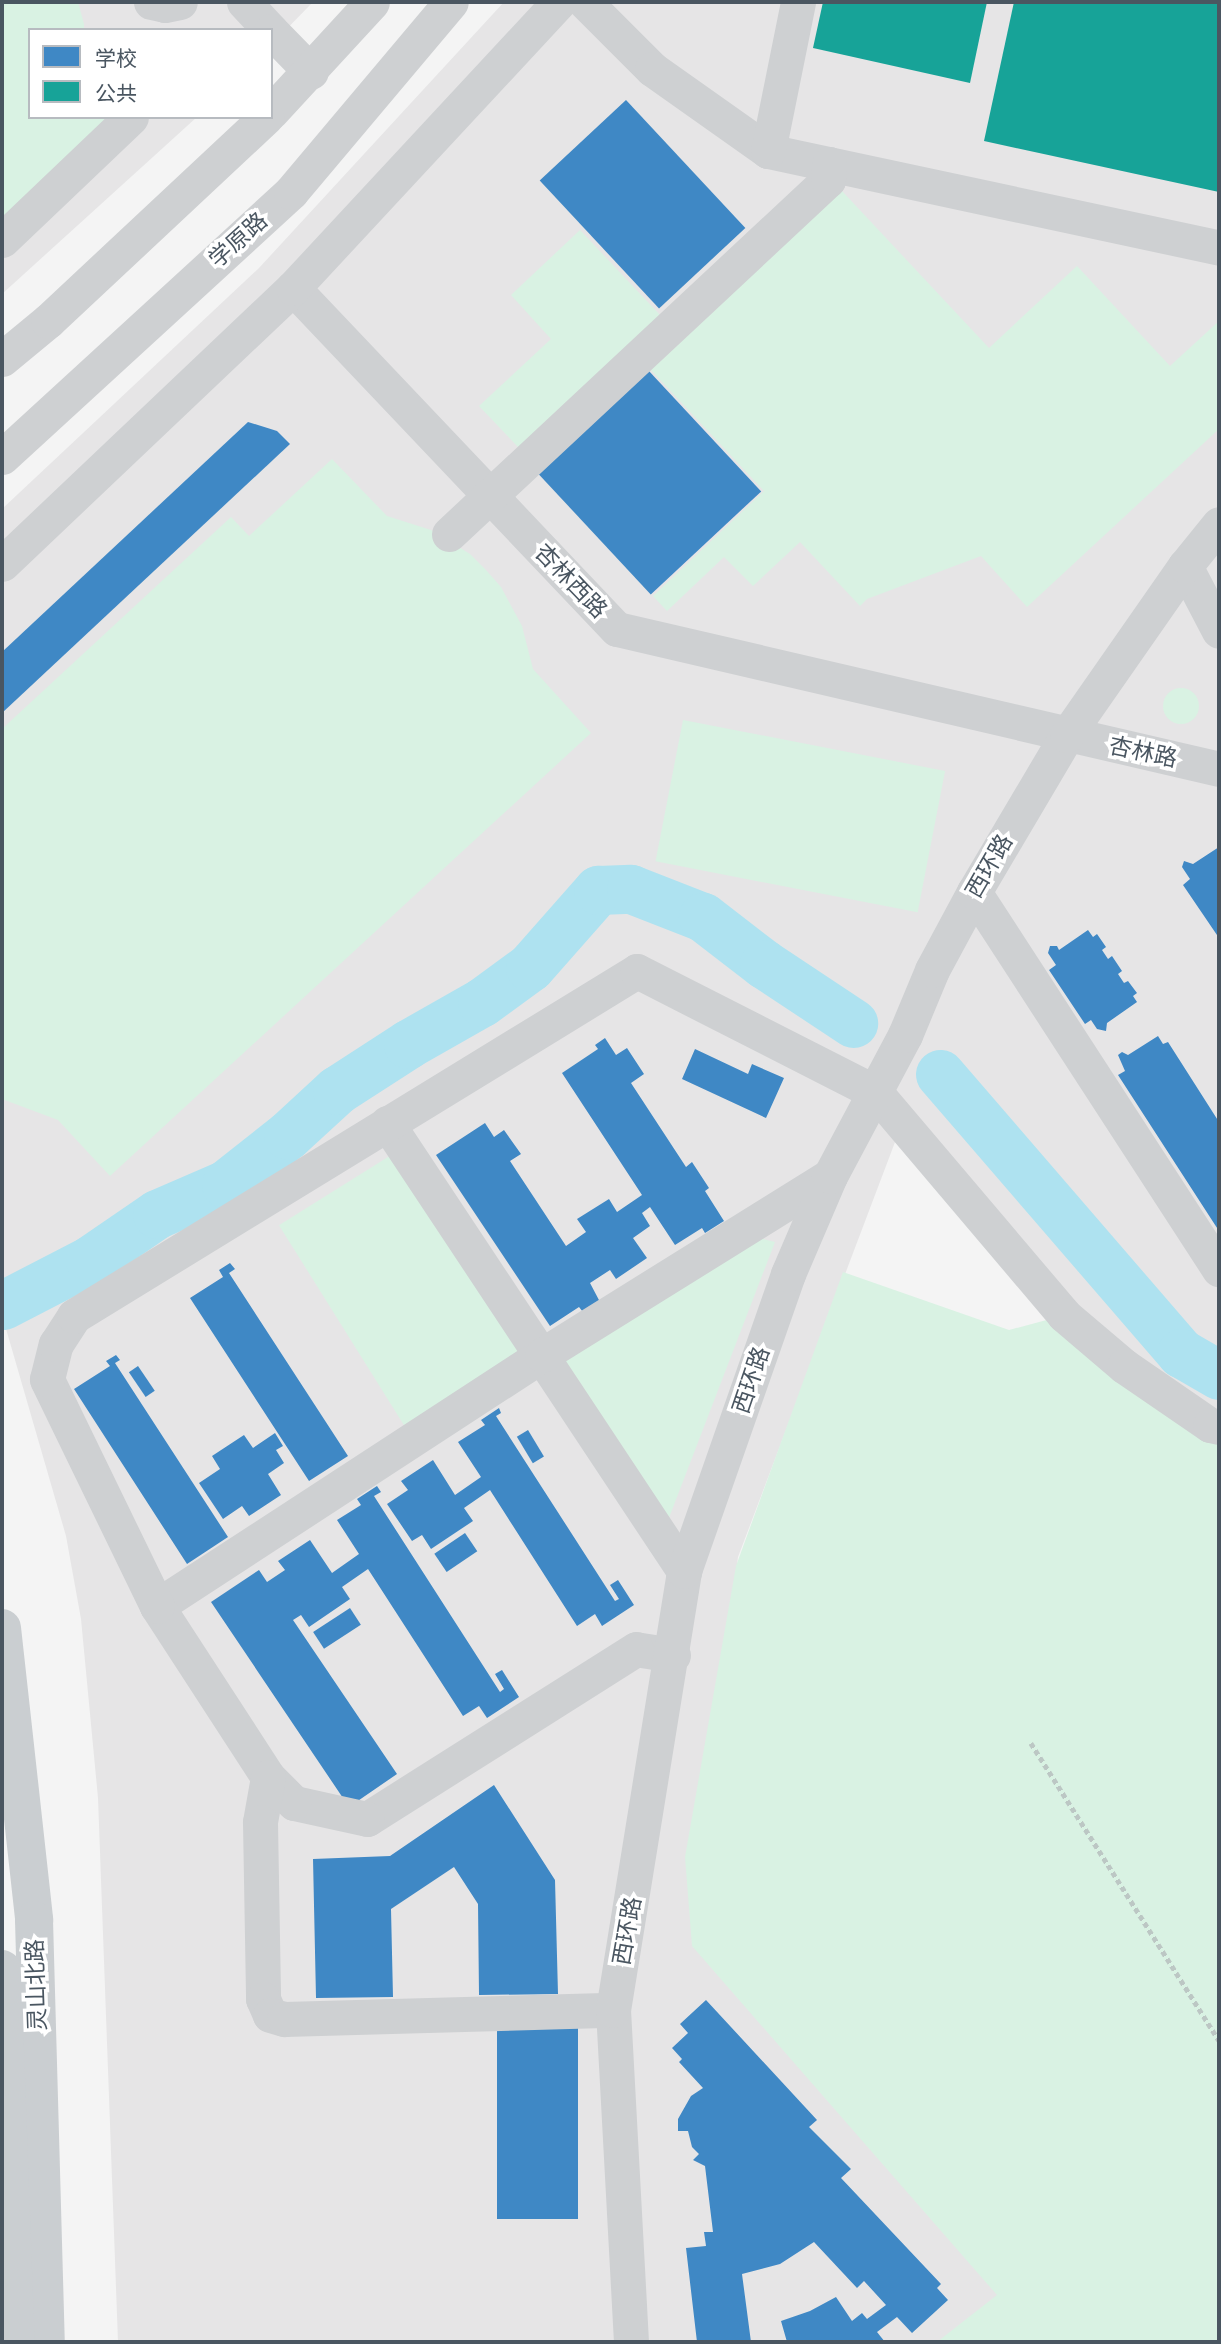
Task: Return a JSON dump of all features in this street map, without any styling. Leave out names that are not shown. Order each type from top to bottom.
[{"type":"main road","name":"灵山北路","points":[[2,1628],[34,1920],[46,2342]]},
{"type":"main road","name":"灵山北路","points":[[2,1969],[16,2342]]},
{"type":"street","points":[[244,2],[269,28]]},
{"type":"street","points":[[273,109],[311,72],[372,2]]},
{"type":"street","name":"学原路","points":[[2,457],[290,192],[451,2]]},
{"type":"street","points":[[2,564],[293,288],[559,2]]},
{"type":"street","points":[[585,2],[652,69],[768,151],[1219,248]]},
{"type":"street","points":[[768,151],[798,2]]},
{"type":"street","points":[[273,32],[311,72]]},
{"type":"street","points":[[2,240],[129,119]]},
{"type":"street","points":[[2,359],[48,321],[264,119]]},
{"type":"street","points":[[449,534],[828,180],[829,164]]},
{"type":"street","name":"杏林西路","points":[[293,288],[617,629],[1067,735]]},
{"type":"street","name":"西环路","points":[[631,2342],[612,2010],[673,1655],[684,1571],[788,1273],[830,1176],[876,1093],[932,970],[974,892],[1067,735],[1185,566],[1219,524]]},
{"type":"street","points":[[1185,566],[1219,631]]},
{"type":"street","name":"杏林路","points":[[1067,735],[1219,769]]},
{"type":"street","points":[[974,892],[1219,1269]]},
{"type":"street","points":[[673,1655],[636,1649],[367,1819],[294,1803],[268,1777],[157,1606],[47,1379],[56,1344],[74,1316],[637,971],[876,1093],[1064,1315],[1124,1366],[1210,1425],[1219,1427]]},
{"type":"street","points":[[387,1124],[684,1571]]},
{"type":"street","points":[[157,1606],[541,1355],[830,1176]]},
{"type":"street","points":[[268,1777],[260,1822],[262,1999],[270,2015],[284,2019],[612,2010]]},
{"type":"path","points":[[1031,1743],[1219,2040]]},
{"type":"shaded area","points":[[2,2],[313,2],[273,43],[273,28],[28,28],[28,119],[195,119],[2,294]]},
{"type":"shaded area","points":[[504,2],[1219,2],[1219,1430],[1158,1394],[903,1121],[738,1557],[693,1893],[1022,2279],[987,2342],[118,2342],[98,1798],[81,1619],[66,1536],[2,1315],[2,509],[259,268]]},
{"type":"green space","points":[[2,2],[78,2],[84,28],[28,28],[28,119],[108,119],[2,218]]},
{"type":"green space","points":[[842,191],[989,348],[1077,266],[1170,366],[1219,321],[1219,429],[1027,607],[981,556],[867,599],[860,606],[800,542],[753,586],[724,557],[667,611],[653,596],[764,491],[651,370]]},
{"type":"green space","points":[[580,230],[661,316],[519,448],[479,406],[551,339],[511,295]]},
{"type":"green space","points":[[332,459],[387,516],[431,530],[470,554],[486,570],[501,587],[522,626],[533,669],[591,733],[110,1176],[58,1120],[2,1099],[2,729],[231,517],[249,536]]},
{"type":"green space","points":[[1181,688],[1194,693],[1199,706],[1194,719],[1181,724],[1168,719],[1163,706],[1168,693]]},
{"type":"green space","points":[[683,720],[945,771],[918,912],[656,861]]},
{"type":"green space","points":[[396,1152],[521,1352],[404,1425],[279,1225]]},
{"type":"green space","points":[[759,1238],[775,1242],[667,1523],[563,1362]]},
{"type":"green space","points":[[843,1272],[1009,1330],[1054,1318],[1219,1439],[1219,2342],[937,2342],[997,2295],[692,1946],[685,1857],[736,1566]]},
{"type":"building: 学校","points":[[626,100],[745,228],[659,308],[540,180]]},
{"type":"building: 学校","points":[[648,370],[761,491],[651,594],[538,473]]},
{"type":"building: 学校","points":[[248,422],[277,431],[290,444],[2,713],[2,652]]},
{"type":"building: 学校","points":[[1219,847],[1219,938],[1183,885],[1190,879],[1182,867],[1184,861],[1193,864]]},
{"type":"building: 学校","points":[[1088,930],[1093,937],[1097,934],[1106,947],[1102,950],[1108,959],[1112,956],[1122,971],[1118,974],[1124,983],[1128,981],[1137,993],[1133,996],[1137,1002],[1107,1023],[1106,1031],[1097,1029],[1091,1020],[1085,1024],[1049,970],[1056,965],[1048,953],[1050,946],[1057,946],[1059,950]]},
{"type":"building: 学校","points":[[1158,1036],[1163,1044],[1168,1042],[1219,1122],[1219,1231],[1118,1075],[1125,1071],[1118,1055],[1122,1052],[1128,1055]]},
{"type":"building: 学校","points":[[605,1038],[616,1055],[627,1048],[644,1074],[631,1083],[686,1167],[692,1162],[709,1188],[705,1191],[724,1221],[705,1233],[702,1228],[675,1245],[650,1207],[642,1213],[650,1226],[633,1238],[647,1258],[616,1279],[610,1270],[590,1283],[600,1302],[583,1312],[579,1307],[550,1326],[436,1155],[485,1123],[494,1137],[504,1130],[521,1154],[510,1161],[566,1246],[586,1232],[577,1219],[609,1199],[617,1212],[642,1195],[562,1073],[598,1049],[595,1045]]},
{"type":"building: 学校","points":[[695,1049],[748,1074],[752,1064],[784,1078],[766,1118],[682,1079]]},
{"type":"building: 学校","points":[[230,1263],[235,1269],[229,1273],[348,1456],[309,1481],[190,1298],[223,1277],[219,1270]]},
{"type":"building: 学校","points":[[116,1355],[120,1360],[115,1363],[228,1537],[187,1564],[74,1389],[110,1366],[106,1361]]},
{"type":"building: 学校","points":[[138,1366],[155,1391],[146,1397],[129,1372]]},
{"type":"building: 学校","points":[[499,1408],[501,1413],[496,1416],[615,1601],[619,1599],[610,1585],[618,1580],[634,1605],[602,1626],[595,1614],[577,1626],[490,1490],[464,1508],[473,1521],[431,1549],[422,1535],[412,1541],[387,1504],[408,1490],[401,1481],[433,1460],[455,1495],[481,1477],[458,1442],[485,1425],[481,1420]]},
{"type":"building: 学校","points":[[528,1430],[544,1457],[533,1463],[517,1437]]},
{"type":"building: 学校","points":[[275,1433],[283,1446],[276,1450],[284,1463],[268,1474],[281,1495],[249,1516],[242,1506],[223,1519],[199,1483],[220,1469],[212,1456],[244,1435],[253,1448]]},
{"type":"building: 学校","points":[[377,1486],[381,1492],[374,1496],[500,1692],[504,1689],[495,1674],[502,1670],[519,1697],[487,1718],[479,1706],[463,1716],[368,1569],[342,1587],[350,1599],[309,1627],[301,1615],[293,1620],[397,1774],[349,1807],[211,1602],[259,1570],[267,1582],[285,1570],[278,1561],[310,1540],[332,1573],[359,1554],[337,1520],[361,1505],[357,1499]]},
{"type":"building: 学校","points":[[465,1533],[477,1551],[447,1572],[434,1554]]},
{"type":"building: 学校","points":[[350,1608],[361,1625],[324,1649],[313,1632]]},
{"type":"building: 学校","points":[[494,1785],[555,1880],[558,1994],[479,1995],[478,1904],[454,1867],[391,1909],[393,1997],[316,1998],[313,1859],[390,1856]]},
{"type":"building: 学校","points":[[706,2000],[817,2120],[809,2127],[851,2169],[841,2178],[941,2284],[937,2288],[948,2300],[912,2333],[897,2317],[877,2332],[885,2342],[787,2342],[781,2321],[810,2311],[836,2297],[852,2321],[862,2313],[867,2319],[886,2305],[864,2281],[857,2288],[814,2242],[780,2264],[742,2274],[751,2342],[697,2342],[686,2248],[706,2246],[704,2232],[713,2232],[705,2166],[693,2160],[699,2154],[692,2147],[688,2131],[678,2131],[678,2119],[691,2096],[703,2088],[679,2062],[682,2059],[672,2048],[688,2033],[680,2024]]},
{"type":"building: 学校","points":[[497,2022],[578,2022],[578,2219],[497,2219]]},
{"type":"building: 公共","points":[[823,2],[987,2],[970,83],[813,48]]},
{"type":"building: 公共","points":[[1014,2],[1219,2],[1219,192],[984,141]]},
{"type":"waterway","points":[[3,1305],[90,1260],[157,1214],[226,1184],[288,1135],[337,1090],[408,1044],[482,1002],[530,967],[598,890],[631,889],[703,917],[764,964],[853,1023]]},
{"type":"waterway","points":[[940,1074],[1181,1353],[1219,1375]]}]
